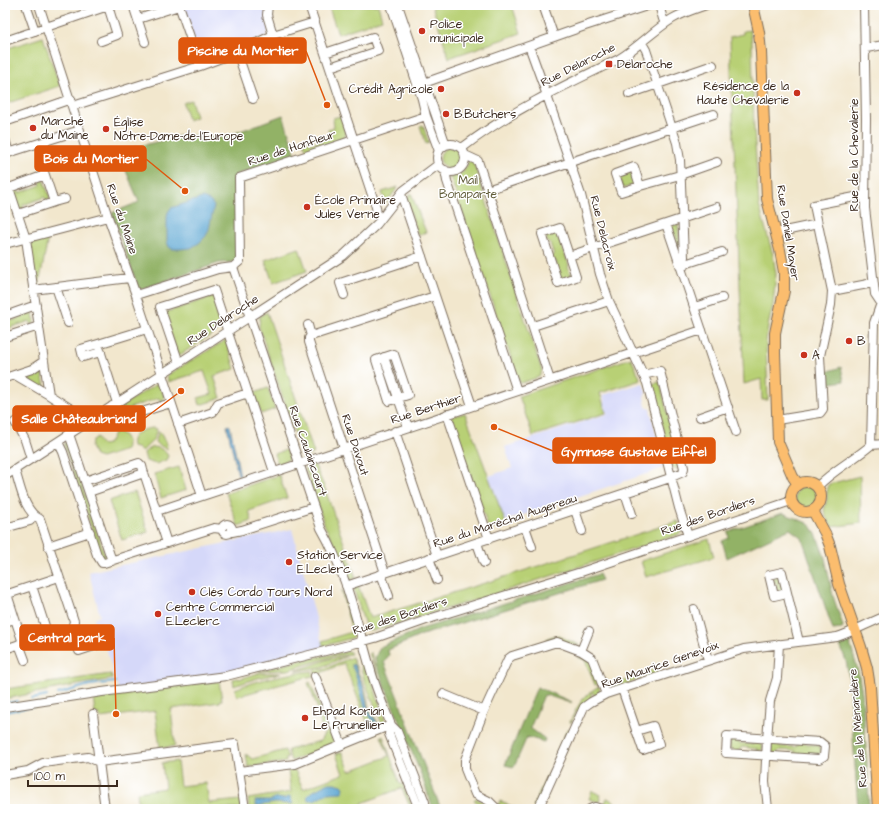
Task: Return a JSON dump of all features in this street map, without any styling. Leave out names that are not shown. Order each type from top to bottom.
[{"type":"main road","name":"Rue Daniel Mayer","points":[[753,5],[759,32],[761,52],[767,199],[784,272],[784,291],[775,333],[777,420],[780,448],[793,477],[798,484]]},
{"type":"main road","points":[[808,481],[818,486],[822,499],[817,508],[809,512],[800,511],[796,508],[791,501],[792,491],[798,484],[808,481]]},
{"type":"main road","name":"Rue de la Ménardière","points":[[813,511],[830,546],[839,584],[867,668],[870,687],[878,809]]},
{"type":"street","points":[[26,5],[35,31]]},
{"type":"street","name":"Rue du Maine","points":[[40,5],[108,217],[136,295],[202,496]]},
{"type":"street","points":[[133,5],[146,42]]},
{"type":"street","points":[[138,19],[179,5],[200,66]]},
{"type":"street","points":[[268,5],[267,15],[273,36]]},
{"type":"street","points":[[309,5],[376,207],[377,215],[381,219]]},
{"type":"street","points":[[391,5],[422,99],[426,116],[439,151]]},
{"type":"street","points":[[398,5],[446,145]]},
{"type":"street","points":[[543,5],[554,37]]},
{"type":"street","points":[[424,83],[650,5]]},
{"type":"street","points":[[659,5],[663,19],[666,23]]},
{"type":"street","name":"Rue Delaroche","points":[[463,152],[491,126],[547,94],[619,59],[642,43],[666,23],[706,5]]},
{"type":"street","name":"Rue de la Chevalerie","points":[[864,5],[866,48],[865,208],[875,294],[882,301]]},
{"type":"street","points":[[5,41],[35,31],[89,8],[109,6],[118,35],[101,41]]},
{"type":"street","points":[[5,122],[200,66],[273,36],[315,22]]},
{"type":"street","points":[[325,53],[373,37],[378,51],[330,67]]},
{"type":"street","points":[[642,43],[646,50],[677,143],[684,257],[681,268]]},
{"type":"street","points":[[866,48],[884,45]]},
{"type":"street","name":"Rue Delacroix","points":[[529,46],[581,195],[600,274],[609,300],[647,383],[679,508],[688,536]]},
{"type":"street","points":[[237,52],[253,99]]},
{"type":"street","points":[[629,94],[713,65]]},
{"type":"street","points":[[487,190],[714,114]]},
{"type":"street","points":[[354,140],[426,116]]},
{"type":"street","points":[[5,139],[7,154],[80,130]]},
{"type":"street","name":"Rue de Honfleur","points":[[233,267],[240,261],[239,178],[354,140]]},
{"type":"street","points":[[463,152],[464,164],[454,172],[445,170],[438,164],[437,155],[439,151],[446,145],[454,144],[463,152],[478,161],[550,380]]},
{"type":"street","points":[[640,186],[680,175],[717,162]]},
{"type":"street","name":"Rue Delaroche","points":[[5,476],[343,256],[381,219],[409,186],[438,164]]},
{"type":"street","points":[[42,166],[54,202]]},
{"type":"street","points":[[445,170],[447,181],[517,391]]},
{"type":"street","points":[[45,175],[7,188],[18,214],[26,239],[49,395]]},
{"type":"street","points":[[401,194],[472,406]]},
{"type":"street","points":[[777,420],[820,413],[823,409],[820,356],[831,305],[832,291],[814,205],[865,195]]},
{"type":"street","points":[[18,214],[65,198]]},
{"type":"street","points":[[569,256],[717,207]]},
{"type":"street","points":[[5,244],[108,217]]},
{"type":"street","points":[[666,224],[736,432]]},
{"type":"street","points":[[775,232],[818,224]]},
{"type":"street","points":[[560,228],[569,256],[576,277],[558,283],[542,234],[560,228]]},
{"type":"street","points":[[681,268],[688,263],[722,252]]},
{"type":"street","points":[[344,295],[340,283],[422,256]]},
{"type":"street","points":[[136,295],[218,269],[233,267]]},
{"type":"street","name":"Rue Caulaincourt","points":[[233,267],[321,528],[333,549],[346,586],[371,673],[391,725],[398,730],[425,802],[423,808]]},
{"type":"street","points":[[34,290],[129,278]]},
{"type":"street","points":[[832,291],[873,283]]},
{"type":"street","points":[[56,287],[68,323]]},
{"type":"street","points":[[178,363],[160,307],[214,290],[274,472]]},
{"type":"street","points":[[312,336],[435,296]]},
{"type":"street","points":[[695,307],[722,298]]},
{"type":"street","points":[[533,326],[609,300]]},
{"type":"street","points":[[871,445],[874,323],[882,301]]},
{"type":"street","points":[[5,316],[36,305]]},
{"type":"street","name":"Rue Davout","points":[[308,325],[312,336],[309,338],[308,342],[344,449],[389,596]]},
{"type":"street","points":[[5,337],[39,326]]},
{"type":"street","points":[[147,329],[100,348],[114,404],[119,419],[171,403]]},
{"type":"street","name":"Rue Berthier","points":[[157,511],[702,330]]},
{"type":"street","points":[[384,357],[408,427]]},
{"type":"street","points":[[5,378],[32,369],[44,361]]},
{"type":"street","points":[[643,375],[660,371],[684,468],[683,472],[671,478]]},
{"type":"street","points":[[15,375],[90,420]]},
{"type":"street","points":[[178,424],[214,412],[218,403],[248,393]]},
{"type":"street","points":[[700,417],[728,408]]},
{"type":"street","points":[[71,409],[73,427],[69,434],[112,561]]},
{"type":"street","points":[[447,414],[488,539]]},
{"type":"street","points":[[15,422],[25,440],[31,459]]},
{"type":"street","points":[[395,432],[433,557],[437,580]]},
{"type":"street","points":[[58,442],[66,458],[99,560],[104,563],[214,528],[222,530],[223,533],[230,534],[232,532],[314,507]]},
{"type":"street","points":[[818,486],[823,480],[871,445],[882,444]]},
{"type":"street","points":[[85,481],[139,463],[142,466],[167,543]]},
{"type":"street","points":[[15,470],[28,509],[33,516],[40,519],[74,621],[72,629],[79,651],[98,644]]},
{"type":"street","points":[[89,492],[144,473]]},
{"type":"street","name":"Rue du Maréchal Augereau","points":[[346,586],[671,478]]},
{"type":"street","points":[[625,493],[632,514]]},
{"type":"street","name":"Rue des Bordiers","points":[[5,707],[102,692],[226,676],[363,642],[791,501]]},
{"type":"street","points":[[575,510],[582,531]]},
{"type":"street","points":[[5,528],[30,521],[33,516]]},
{"type":"street","points":[[525,527],[532,547]]},
{"type":"street","points":[[48,546],[90,532]]},
{"type":"street","points":[[477,543],[484,563]]},
{"type":"street","points":[[5,649],[23,643],[6,594],[59,578]]},
{"type":"street","points":[[32,586],[45,626]]},
{"type":"street","points":[[787,593],[799,642]]},
{"type":"street","points":[[694,609],[708,660]]},
{"type":"street","name":"Rue Maurice Genevoix","points":[[538,809],[584,707],[591,702],[606,694],[744,649],[837,637],[884,617]]},
{"type":"street","points":[[5,622],[15,619]]},
{"type":"street","points":[[581,651],[588,631]]},
{"type":"street","points":[[499,809],[475,794],[465,769],[465,760],[484,712],[508,659],[512,656],[557,642],[581,651],[592,658],[606,694]]},
{"type":"street","points":[[19,644],[25,660]]},
{"type":"street","points":[[768,809],[765,781],[767,739],[770,701],[777,678],[779,644]]},
{"type":"street","points":[[315,676],[342,745]]},
{"type":"street","points":[[622,689],[636,731]]},
{"type":"street","points":[[443,694],[484,712]]},
{"type":"street","points":[[93,714],[105,809]]},
{"type":"street","points":[[239,771],[295,764],[391,725]]},
{"type":"street","points":[[727,736],[820,742],[825,746],[824,756],[819,759],[766,755],[726,753],[727,736]]},
{"type":"street","points":[[5,775],[28,771],[43,764],[88,757],[99,762],[235,744],[245,809]]},
{"type":"street","points":[[590,809],[595,807],[601,809]]},
{"type":"shaded area","points":[[183,5],[264,5],[269,30],[266,36],[210,60],[201,62]]},
{"type":"shaded area","points":[[643,383],[646,392],[644,397],[646,407],[650,409],[664,468],[505,521],[489,476],[512,468],[505,447],[607,414],[603,395]]},
{"type":"shaded area","points":[[292,529],[324,652],[266,666],[119,690],[105,642],[102,642],[101,637],[99,638],[94,618],[100,616],[89,572]]},
{"type":"green space","points":[[328,5],[378,5],[382,19],[338,34]]},
{"type":"green space","points":[[432,5],[512,5],[521,33],[449,58]]},
{"type":"green space","points":[[750,30],[752,43],[754,128],[759,205],[773,255],[776,274],[773,305],[766,342],[768,400],[762,400],[761,379],[744,384],[730,37],[743,34],[743,31]]},
{"type":"green space","points":[[43,37],[60,86],[5,104],[5,49]]},
{"type":"green space","points":[[191,100],[196,117],[188,120],[183,103]]},
{"type":"green space","points":[[283,115],[296,155],[235,175],[237,259],[234,262],[219,263],[139,290],[112,213],[139,202],[122,161],[100,166],[97,157],[183,135],[222,138]]},
{"type":"green space","points":[[341,116],[346,134],[344,138],[307,151],[304,143],[309,141],[310,144],[331,136],[329,135],[328,130],[334,127],[333,118]]},
{"type":"green space","points":[[423,125],[429,143],[426,144],[420,126]]},
{"type":"green space","points":[[451,147],[455,148],[461,154],[461,162],[455,168],[451,169],[447,168],[441,162],[440,158],[441,154],[447,148]]},
{"type":"green space","name":"Mail Bonaparte","points":[[469,160],[473,161],[542,371],[539,377],[521,383],[519,382],[451,179],[449,178],[462,172],[466,168]]},
{"type":"green space","points":[[630,173],[632,174],[635,182],[634,185],[625,188],[622,187],[620,176]]},
{"type":"green space","points":[[42,179],[50,198],[47,202],[45,197],[23,205],[24,210],[19,210],[13,190],[17,188],[19,193],[41,185],[40,180]]},
{"type":"green space","points":[[398,187],[387,202],[385,202],[382,192]]},
{"type":"green space","points":[[411,193],[426,232],[418,235],[407,203],[407,198]]},
{"type":"green space","points":[[678,224],[680,248],[679,249],[672,227]]},
{"type":"green space","points":[[557,233],[560,236],[558,237],[569,265],[570,273],[572,273],[571,276],[561,279],[559,278],[556,261],[554,262],[552,256],[554,255],[550,243],[548,243],[546,238],[547,236]]},
{"type":"green space","points":[[48,238],[39,285],[35,286],[30,245],[33,241]]},
{"type":"green space","points":[[299,248],[307,271],[273,283],[265,260]]},
{"type":"green space","points":[[215,296],[224,327],[178,356],[164,313]]},
{"type":"green space","points":[[32,310],[35,322],[32,325],[30,321],[6,329],[7,334],[5,333],[5,323],[28,315],[27,311]]},
{"type":"green space","points":[[267,312],[314,453],[305,457],[302,455],[259,327],[260,316]]},
{"type":"green space","points":[[226,340],[235,369],[214,376],[221,398],[200,405],[198,398],[212,394],[204,371],[168,382],[167,375]]},
{"type":"green space","points":[[631,358],[641,380],[600,393],[606,413],[533,436],[519,396]]},
{"type":"green space","points":[[41,367],[45,387],[44,389],[26,378],[25,375]]},
{"type":"green space","points":[[841,367],[844,381],[825,384],[824,373]]},
{"type":"green space","points":[[660,382],[680,467],[678,469],[673,469],[672,466],[652,384]]},
{"type":"green space","points":[[157,384],[161,385],[164,397],[162,403],[159,398],[118,412],[116,409]]},
{"type":"green space","points":[[268,388],[275,409],[261,414],[254,393]]},
{"type":"green space","points":[[465,413],[506,524],[489,530],[451,417]]},
{"type":"green space","points":[[153,428],[157,429],[154,438],[142,452],[137,448],[132,447],[132,439],[137,433]]},
{"type":"green space","points":[[159,431],[166,443],[167,449],[155,442]]},
{"type":"green space","points":[[115,432],[124,435],[127,443],[126,450],[101,458],[95,456],[91,447],[92,441],[97,437],[102,444],[105,445],[109,443]]},
{"type":"green space","points":[[67,442],[106,559],[102,560],[64,445]]},
{"type":"green space","points":[[152,447],[159,448],[165,452],[168,456],[166,460],[156,464],[146,461],[144,453]]},
{"type":"green space","points":[[286,450],[289,458],[288,460],[279,464],[274,454]]},
{"type":"green space","points":[[314,464],[324,486],[356,578],[350,580],[347,579],[336,547],[325,526],[305,468]]},
{"type":"green space","points":[[179,467],[186,490],[161,498],[154,474]]},
{"type":"green space","points":[[279,475],[287,498],[249,511],[252,521],[238,526],[226,493]]},
{"type":"green space","points":[[860,476],[861,523],[832,527],[824,511],[829,484]]},
{"type":"green space","points":[[806,486],[810,487],[816,493],[816,501],[810,507],[806,508],[802,507],[796,501],[795,497],[796,493],[802,487]]},
{"type":"green space","points":[[135,492],[148,532],[122,540],[109,501]]},
{"type":"green space","points":[[783,513],[807,523],[812,527],[817,536],[825,558],[833,596],[843,626],[842,629],[833,630],[802,538],[790,529],[727,558],[722,541],[729,538],[728,532]]},
{"type":"green space","points":[[678,521],[681,533],[677,535],[492,595],[372,631],[366,628],[353,587],[358,585],[370,618],[498,579]]},
{"type":"green space","points":[[709,539],[714,557],[646,577],[641,561]]},
{"type":"green space","points":[[599,574],[602,580],[422,635],[388,650],[389,655],[384,662],[441,809],[433,809],[422,777],[377,667],[375,658],[380,647],[421,629]]},
{"type":"green space","points":[[779,576],[783,580],[779,580],[780,585],[785,586],[786,589],[778,592],[773,587],[777,588],[776,582],[772,582],[772,578]]},
{"type":"green space","points":[[341,590],[343,592],[356,632],[352,638],[323,646],[322,641],[352,632]]},
{"type":"green space","points":[[559,636],[579,645],[577,646],[552,638],[547,640],[547,638]]},
{"type":"green space","points":[[849,641],[857,667],[862,693],[869,809],[858,809],[849,678],[846,661],[839,642]]},
{"type":"green space","points":[[349,651],[351,654],[334,656],[288,670],[259,671],[302,660]]},
{"type":"green space","points":[[369,653],[371,653],[377,674],[395,722],[391,717]]},
{"type":"green space","points":[[363,654],[385,720],[385,724],[383,726],[364,680],[358,655]]},
{"type":"green space","points":[[347,656],[322,667],[295,671],[329,659]]},
{"type":"green space","points":[[578,656],[589,658],[599,684],[595,685],[585,660]]},
{"type":"green space","points":[[352,657],[366,691],[369,709],[380,727],[371,731],[344,663],[316,675],[314,670],[326,668]]},
{"type":"green space","points":[[659,668],[659,674],[646,677],[645,673]]},
{"type":"green space","points":[[312,671],[314,676],[238,696],[236,694],[235,689],[253,682],[282,675]]},
{"type":"green space","points":[[259,673],[281,673],[258,678],[234,686],[233,679],[239,679]]},
{"type":"green space","points":[[111,674],[113,679],[5,699],[5,689]]},
{"type":"green space","points":[[640,675],[641,679],[613,688],[608,688],[605,684],[607,683],[612,686]]},
{"type":"green space","points":[[219,681],[222,700],[220,700],[220,702],[171,709],[175,746],[160,748],[155,711],[100,718],[99,714],[95,714],[93,696]]},
{"type":"green space","points":[[310,682],[323,715],[327,713],[329,719],[325,721],[328,727],[322,729],[317,707],[308,683]]},
{"type":"green space","points":[[600,686],[599,694],[595,697],[593,692],[591,693],[592,698],[576,713],[571,723],[572,717],[585,696]]},
{"type":"green space","points":[[537,687],[572,702],[570,703],[544,695],[530,728],[545,739],[544,742],[527,737],[514,767],[505,765]]},
{"type":"green space","points":[[567,729],[569,729],[564,739],[566,742],[560,755],[557,756],[552,764]]},
{"type":"green space","points":[[329,731],[335,745],[291,761],[288,750],[320,741],[324,734]]},
{"type":"green space","points":[[381,736],[383,736],[400,784],[403,784],[412,806],[410,807],[402,788],[362,803],[364,809],[357,809],[355,806],[346,809],[249,809],[248,799],[291,792],[288,771],[295,770],[303,789],[343,774],[336,754],[342,752],[350,771],[389,756]]},
{"type":"green space","points":[[741,738],[738,743],[753,744],[757,740],[759,741],[763,745],[762,750],[753,753],[758,749],[742,747],[737,752],[730,749],[732,739]]},
{"type":"green space","points":[[776,742],[782,743],[779,746],[795,747],[800,742],[819,746],[820,752],[819,755],[793,755],[796,751],[780,750],[776,754],[771,751],[772,744]]},
{"type":"green space","points":[[285,750],[288,758],[286,758],[286,762],[248,767],[246,754],[252,759]]},
{"type":"green space","points":[[177,761],[180,786],[206,783],[209,803],[240,800],[242,809],[139,809],[137,792],[165,788],[162,763]]},
{"type":"green space","points":[[550,771],[536,809],[533,806]]},
{"type":"green space","points":[[592,791],[601,795],[599,802],[589,799]]},
{"type":"green space","points":[[476,798],[494,809],[488,809],[481,806],[474,800]]},
{"type":"green space","points":[[607,798],[615,802],[612,809],[604,805]]},
{"type":"green space","points":[[500,801],[518,809],[506,809],[498,805]]},
{"type":"water","points":[[202,198],[210,201],[214,206],[206,236],[191,248],[172,249],[169,247],[167,242],[168,212],[171,208]]},
{"type":"water","points":[[229,425],[240,476],[238,475],[227,426]]},
{"type":"water","points":[[352,664],[354,665],[364,689],[368,710],[376,721],[376,724],[371,718],[364,704]]},
{"type":"water","points":[[329,783],[342,785],[344,787],[343,792],[328,793],[314,800],[308,800],[307,796],[311,792]]},
{"type":"water","points":[[290,796],[293,804],[275,803],[256,806],[255,801],[270,801],[276,798],[284,799]]},
{"type":"waterway","points":[[58,694],[89,685],[115,682]]},
{"type":"waterway","points":[[32,699],[47,696]]},
{"type":"waterway","points":[[7,703],[18,701]]},
{"type":"waterway","points":[[5,712],[35,706]]},
{"type":"place","name":"Police municipale","points":[[422,31]]},
{"type":"place","name":"Delaroche","points":[[609,64]]},
{"type":"place","name":"Crédit Agricole","points":[[441,89]]},
{"type":"place","name":"Résidence de la Haute Chevalerie","points":[[797,93]]},
{"type":"place","name":"Piscine du Mortier","points":[[327,105]]},
{"type":"place","name":"B.Butchers","points":[[446,114]]},
{"type":"place","name":"Marché du Maine","points":[[33,128]]},
{"type":"place","name":"Église Notre-Dame-de-l'Europe","points":[[106,129]]},
{"type":"place","name":"Bois du Mortier","points":[[185,191]]},
{"type":"place","name":"École Primaire Jules Verne","points":[[307,207]]},
{"type":"place","name":"B","points":[[849,341]]},
{"type":"place","name":"A","points":[[804,355]]},
{"type":"place","name":"Salle Châteaubriand","points":[[181,391]]},
{"type":"place","name":"Gymnase Gustave Eiffel","points":[[494,427]]},
{"type":"place","name":"Station Service E.Leclerc","points":[[289,562]]},
{"type":"place","name":"Clés Cordo Tours Nord","points":[[192,592]]},
{"type":"place","name":"Centre Commercial E.Leclerc","points":[[158,614]]},
{"type":"place","name":"Central park","points":[[116,714]]},
{"type":"place","name":"Ehpad Korian Le Prunellier","points":[[305,718]]}]
